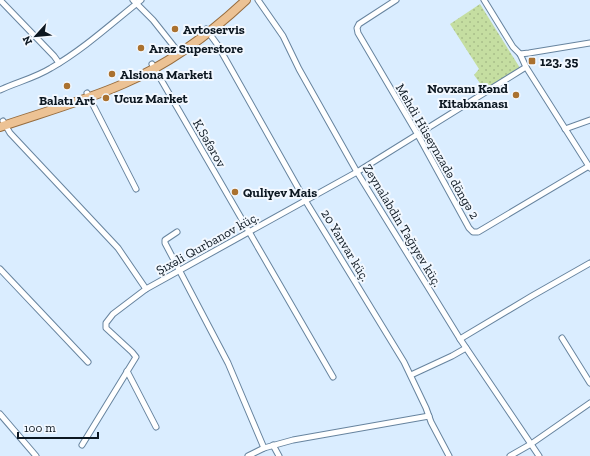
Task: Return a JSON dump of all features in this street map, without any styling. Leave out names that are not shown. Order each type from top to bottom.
[{"type":"main road","points":[[2,124],[125,83],[153,66],[176,49],[208,31],[239,0]]},
{"type":"main road","points":[[153,66],[180,53],[246,0]]},
{"type":"street","points":[[0,0],[50,51],[59,63]]},
{"type":"street","name":"Zeynalabdin Tağıyev küç.","points":[[258,0],[284,36],[299,69],[357,172],[460,339],[539,456]]},
{"type":"street","name":"Mehdi Hüseynzadə döngə 2","points":[[396,0],[359,24],[357,28],[358,33],[418,135],[469,228],[473,232],[478,232],[589,167]]},
{"type":"street","points":[[0,90],[37,75],[59,63],[79,50],[137,1],[176,49]]},
{"type":"street","points":[[487,1],[513,47],[520,54],[526,67],[589,167]]},
{"type":"street","name":"20 Yanvar küç.","points":[[208,31],[217,44],[305,200],[396,348],[411,375],[431,422],[449,456]]},
{"type":"street","points":[[520,54],[590,43]]},
{"type":"street","name":"K.Səfərov","points":[[153,66],[333,377]]},
{"type":"street","name":"Şıxəli Qurbanov küç.","points":[[127,371],[136,357],[106,328],[106,323],[112,314],[146,289],[357,172],[526,67]]},
{"type":"street","points":[[88,95],[136,189]]},
{"type":"street","points":[[565,129],[590,120]]},
{"type":"street","points":[[2,124],[118,248],[146,289]]},
{"type":"street","points":[[177,232],[167,238],[165,243],[228,363],[264,448]]},
{"type":"street","points":[[460,339],[590,263]]},
{"type":"street","points":[[0,270],[88,362]]},
{"type":"street","points":[[562,338],[590,383]]},
{"type":"street","points":[[411,375],[466,348]]},
{"type":"street","points":[[127,371],[156,427]]},
{"type":"street","points":[[82,444],[127,371]]},
{"type":"street","points":[[510,456],[531,444],[590,403]]},
{"type":"street","points":[[0,414],[36,456]]},
{"type":"street","points":[[248,456],[264,448],[293,440],[429,416]]},
{"type":"street","points":[[273,445],[279,456]]},
{"type":"green space","points":[[480,4],[520,68],[485,90],[474,75],[479,69],[450,24]]},
{"type":"place","name":"Avtoservis","points":[[175,29]]},
{"type":"place","name":"Araz Superstore","points":[[141,48]]},
{"type":"place","name":"123, 35","points":[[532,61]]},
{"type":"place","name":"Alsiona Marketi","points":[[112,74]]},
{"type":"place","name":"Balatı Art","points":[[67,86]]},
{"type":"place","name":"Novxanı Kənd Kitabxanası","points":[[516,95]]},
{"type":"place","name":"Ucuz Market","points":[[106,98]]},
{"type":"place","name":"Quliyev Mais","points":[[235,192]]}]
